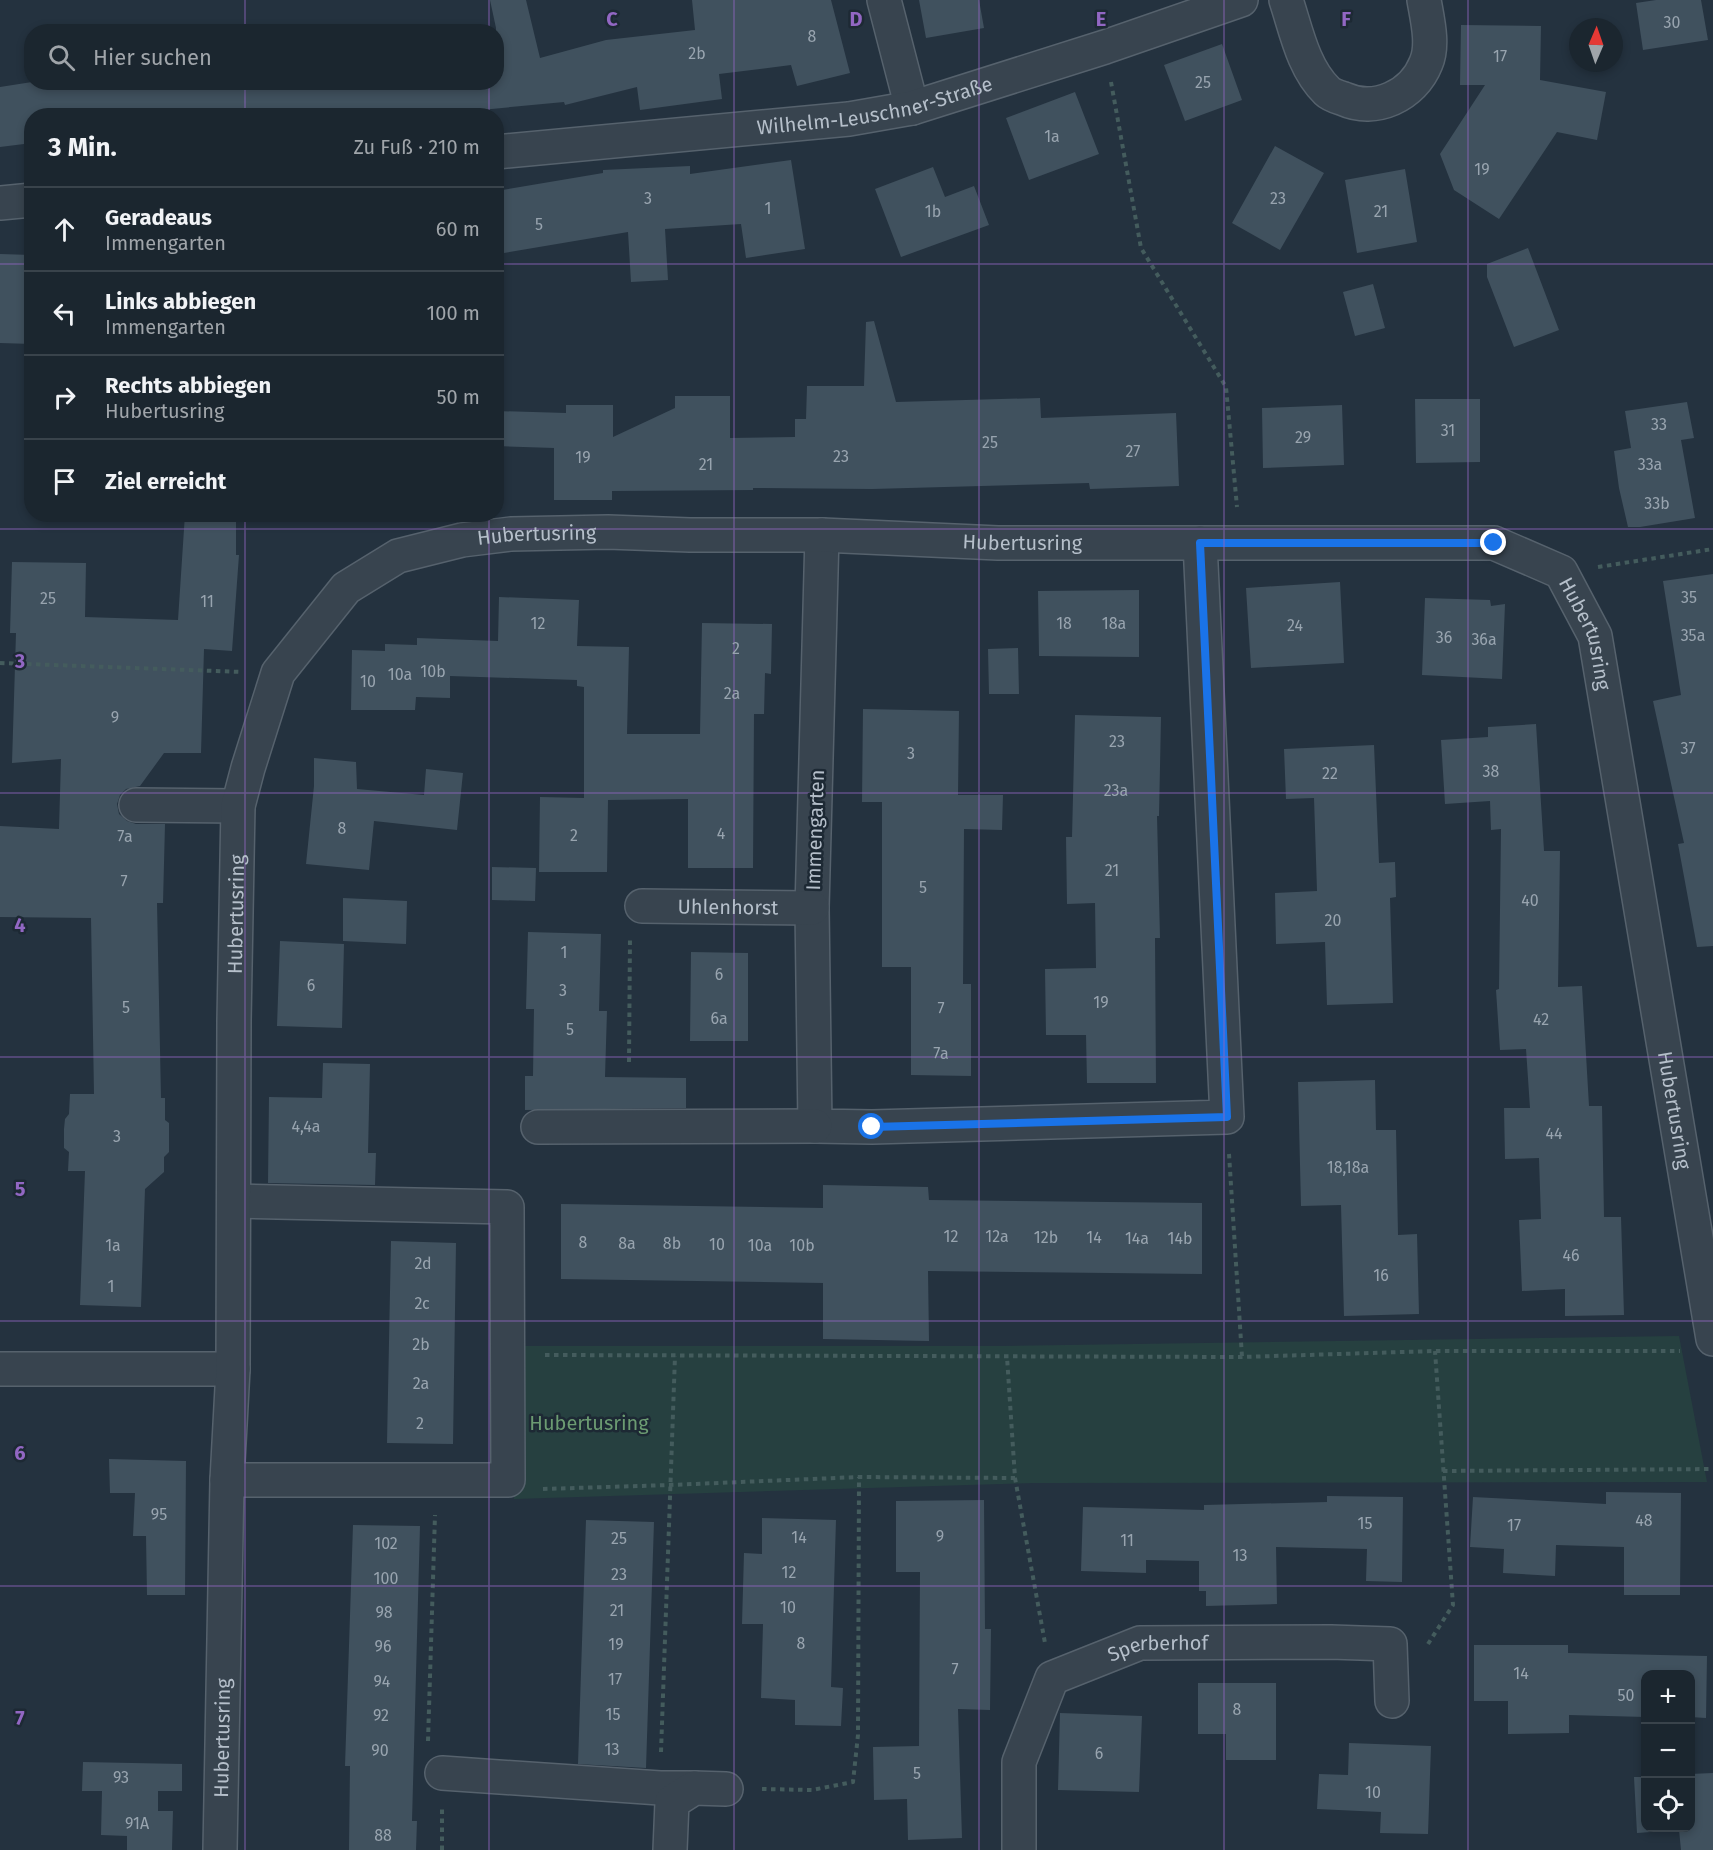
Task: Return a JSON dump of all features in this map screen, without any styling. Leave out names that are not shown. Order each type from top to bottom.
[{"type":"street","points":[[884,0],[912,108]]},
{"type":"street","name":"Wilhelm-Leuschner-Straße","points":[[504,151],[849,118],[912,108],[1105,47],[1241,0]]},
{"type":"street","points":[[1286,0],[1310,69],[1328,92],[1356,104],[1385,102],[1411,87],[1427,63],[1430,33],[1424,0]]},
{"type":"street","points":[[0,203],[24,201]]},
{"type":"street","name":"Hubertusring","points":[[220,1850],[227,1480],[233,1369],[234,986],[238,806],[278,674],[346,588],[398,556],[462,540],[511,534],[608,532],[690,535],[822,535],[998,543],[1494,543],[1561,572],[1595,636],[1713,1339]]},
{"type":"street","name":"Immengarten","points":[[815,1126],[812,908],[822,535]]},
{"type":"street","points":[[538,1127],[872,1127],[1227,1117],[1200,543]]},
{"type":"street","points":[[136,805],[238,806]]},
{"type":"street","name":"Uhlenhorst","points":[[642,906],[812,908]]},
{"type":"street","points":[[227,1480],[508,1480],[507,1207],[234,1201]]},
{"type":"street","points":[[0,1369],[233,1369]]},
{"type":"street","name":"Sperberhof","points":[[1052,1678],[1140,1643],[1390,1644],[1392,1701]]},
{"type":"street","points":[[1018,1850],[1019,1762],[1052,1678]]},
{"type":"street","points":[[442,1773],[660,1788],[726,1789]]},
{"type":"street","points":[[670,1850],[672,1802],[694,1788]]},
{"type":"path","points":[[1105,47],[1141,248],[1226,387],[1240,544]]},
{"type":"path","points":[[1561,572],[1713,549]]},
{"type":"path","points":[[0,663],[278,674]]},
{"type":"path","points":[[629,1062],[630,918],[642,906]]},
{"type":"path","points":[[1227,1117],[1242,1357]]},
{"type":"path","points":[[1423,1653],[1453,1605],[1435,1351]]},
{"type":"path","points":[[534,1355],[1242,1357],[1435,1351],[1682,1352]]},
{"type":"path","points":[[660,1788],[675,1356]]},
{"type":"path","points":[[1007,1357],[1015,1478],[1052,1678]]},
{"type":"path","points":[[1443,1471],[1713,1469]]},
{"type":"path","points":[[542,1489],[859,1477],[1015,1478]]},
{"type":"path","points":[[726,1789],[812,1790],[853,1782],[858,1735],[859,1477]]},
{"type":"path","points":[[435,1513],[427,1770],[442,1773],[442,1850]]},
{"type":"green space","points":[[1679,1336],[1707,1482],[1034,1483],[514,1499],[517,1346],[1003,1346]]},
{"type":"building","points":[[490,0],[526,0],[540,58],[606,40],[695,30],[692,0],[831,0],[850,73],[797,86],[791,65],[719,74],[722,99],[640,110],[637,87],[565,105],[564,102],[501,108],[24,108],[24,144],[0,147],[0,87],[24,83],[24,90],[504,90],[504,24],[495,24]]},
{"type":"building","points":[[919,0],[979,0],[984,28],[926,38]]},
{"type":"building","points":[[1656,0],[1701,0],[1708,40],[1643,50],[1636,3]]},
{"type":"building","points":[[1461,25],[1541,26],[1540,80],[1606,92],[1597,140],[1557,132],[1499,219],[1454,190],[1440,154],[1485,85],[1460,85]]},
{"type":"building","points":[[1222,44],[1242,100],[1185,121],[1164,65]]},
{"type":"building","points":[[1075,92],[1099,154],[1029,180],[1006,118]]},
{"type":"building","points":[[1275,146],[1324,173],[1280,250],[1232,223]]},
{"type":"building","points":[[791,160],[805,249],[746,258],[741,224],[665,229],[668,280],[631,282],[628,232],[504,253],[504,190],[603,173],[603,170],[690,166],[690,174]]},
{"type":"building","points":[[933,167],[945,197],[974,186],[989,225],[901,257],[875,189]]},
{"type":"building","points":[[1405,169],[1417,242],[1357,253],[1345,180]]},
{"type":"building","points":[[1528,248],[1559,330],[1514,347],[1487,277],[1487,264]]},
{"type":"building","points":[[0,254],[24,255],[24,344],[0,343]]},
{"type":"building","points":[[1373,284],[1385,328],[1355,336],[1343,292]]},
{"type":"building","points":[[874,321],[896,402],[1040,398],[1041,418],[1176,413],[1179,486],[1090,489],[1089,483],[872,489],[753,488],[753,490],[612,491],[612,500],[554,500],[554,448],[504,446],[504,411],[566,413],[566,405],[613,405],[613,437],[675,408],[675,396],[730,396],[730,438],[795,437],[795,419],[806,419],[807,386],[864,386],[866,322]]},
{"type":"building","points":[[1415,399],[1480,399],[1480,462],[1416,463]]},
{"type":"building","points":[[1687,402],[1694,438],[1681,440],[1695,518],[1628,527],[1614,451],[1631,448],[1625,411]]},
{"type":"building","points":[[1342,405],[1344,465],[1263,468],[1262,408]]},
{"type":"building","points":[[184,522],[236,522],[236,555],[239,555],[232,651],[204,649],[201,753],[164,753],[140,786],[126,789],[120,795],[117,804],[119,814],[127,821],[136,824],[165,824],[163,903],[157,903],[161,1098],[165,1098],[165,1120],[169,1123],[169,1152],[164,1157],[164,1172],[145,1189],[141,1307],[80,1305],[85,1171],[68,1171],[69,1152],[64,1148],[64,1129],[65,1119],[69,1114],[70,1094],[94,1094],[91,918],[0,917],[0,826],[59,829],[61,759],[12,763],[16,633],[10,633],[12,562],[86,563],[85,617],[178,620]]},
{"type":"building","points":[[1713,574],[1713,946],[1697,947],[1678,844],[1684,843],[1653,701],[1681,695],[1663,581]]},
{"type":"building","points":[[1340,582],[1344,663],[1251,668],[1246,588]]},
{"type":"building","points":[[1139,590],[1139,657],[1039,656],[1038,591]]},
{"type":"building","points":[[499,597],[579,600],[577,646],[629,647],[627,734],[700,734],[702,623],[772,624],[771,674],[765,673],[764,714],[754,714],[753,868],[688,868],[688,799],[608,800],[607,872],[539,872],[540,797],[584,798],[584,687],[577,686],[577,680],[450,676],[450,698],[416,697],[415,710],[351,710],[352,650],[385,651],[385,644],[417,645],[417,638],[498,641]]},
{"type":"building","points":[[1425,598],[1490,600],[1491,606],[1505,604],[1502,679],[1422,675]]},
{"type":"building","points":[[1018,648],[1019,694],[989,694],[988,649]]},
{"type":"building","points":[[863,709],[959,711],[958,795],[1003,795],[1002,830],[964,829],[963,984],[971,984],[971,1076],[911,1075],[911,967],[882,967],[882,802],[862,802]]},
{"type":"building","points":[[1075,715],[1161,717],[1159,816],[1157,816],[1160,938],[1155,938],[1156,1083],[1087,1083],[1086,1035],[1046,1035],[1045,969],[1096,968],[1095,903],[1067,904],[1066,837],[1072,837]]},
{"type":"building","points":[[1536,724],[1544,851],[1560,851],[1558,987],[1582,986],[1589,1106],[1602,1106],[1604,1217],[1621,1217],[1624,1315],[1565,1316],[1565,1289],[1522,1291],[1519,1220],[1541,1219],[1539,1158],[1505,1159],[1504,1108],[1530,1108],[1526,1049],[1500,1050],[1496,990],[1499,989],[1501,829],[1491,830],[1490,801],[1445,804],[1441,740],[1488,737],[1488,727]]},
{"type":"building","points":[[1374,745],[1379,863],[1395,862],[1396,897],[1390,898],[1393,1003],[1327,1005],[1325,942],[1276,944],[1275,893],[1317,891],[1314,798],[1286,799],[1284,749]]},
{"type":"building","points":[[314,758],[356,762],[357,789],[424,795],[426,769],[463,773],[457,830],[374,821],[369,870],[306,864],[314,786]]},
{"type":"building","points":[[492,867],[536,868],[535,901],[492,900]]},
{"type":"building","points":[[343,898],[407,901],[406,944],[343,941]]},
{"type":"building","points":[[528,932],[601,934],[599,1011],[607,1011],[605,1077],[686,1078],[686,1108],[525,1110],[525,1076],[533,1076],[534,1009],[526,1009]]},
{"type":"building","points":[[280,941],[344,944],[342,1028],[277,1026]]},
{"type":"building","points":[[691,952],[748,953],[748,1041],[690,1041]]},
{"type":"building","points":[[323,1063],[370,1064],[368,1153],[376,1153],[375,1185],[268,1183],[269,1097],[322,1098]]},
{"type":"building","points":[[1375,1080],[1376,1130],[1396,1130],[1398,1235],[1417,1234],[1419,1314],[1344,1316],[1341,1205],[1301,1206],[1298,1082]]},
{"type":"building","points":[[823,1185],[928,1187],[929,1200],[1202,1203],[1202,1274],[928,1271],[929,1341],[823,1339],[823,1283],[561,1279],[561,1204],[823,1208]]},
{"type":"building","points":[[391,1241],[456,1243],[453,1444],[387,1443]]},
{"type":"building","points":[[109,1459],[186,1461],[185,1595],[147,1595],[146,1536],[133,1536],[135,1493],[110,1493]]},
{"type":"building","points":[[1606,1492],[1681,1493],[1680,1595],[1624,1595],[1624,1547],[1556,1545],[1555,1576],[1503,1573],[1504,1549],[1470,1547],[1473,1497],[1606,1504]]},
{"type":"building","points":[[1327,1496],[1403,1497],[1402,1582],[1366,1581],[1367,1549],[1276,1547],[1277,1604],[1206,1606],[1206,1591],[1199,1591],[1199,1561],[1146,1560],[1146,1573],[1081,1571],[1083,1507],[1204,1510],[1204,1505],[1327,1502]]},
{"type":"building","points":[[984,1500],[985,1629],[991,1629],[990,1710],[958,1709],[962,1838],[908,1840],[907,1799],[874,1800],[873,1747],[919,1746],[920,1572],[896,1572],[896,1501]]},
{"type":"building","points":[[762,1518],[836,1520],[831,1687],[843,1688],[841,1726],[795,1725],[795,1700],[761,1698],[763,1624],[742,1624],[744,1553],[762,1554]]},
{"type":"building","points":[[586,1520],[654,1522],[646,1768],[578,1764]]},
{"type":"building","points":[[353,1525],[420,1526],[412,1821],[417,1821],[416,1850],[349,1850],[350,1766],[345,1766]]},
{"type":"building","points":[[1474,1645],[1568,1645],[1568,1653],[1707,1656],[1706,1718],[1695,1717],[1695,1670],[1641,1670],[1641,1717],[1569,1715],[1569,1733],[1508,1734],[1508,1701],[1474,1701]]},
{"type":"building","points":[[1198,1683],[1276,1683],[1276,1760],[1226,1760],[1226,1734],[1198,1734]]},
{"type":"building","points":[[1060,1713],[1142,1716],[1139,1792],[1058,1790]]},
{"type":"building","points":[[1349,1743],[1431,1746],[1428,1834],[1380,1833],[1381,1812],[1317,1809],[1319,1774],[1348,1775]]},
{"type":"building","points":[[83,1762],[182,1764],[182,1791],[158,1791],[158,1811],[173,1811],[172,1850],[127,1850],[127,1836],[101,1835],[102,1791],[82,1791]]},
{"type":"building","points":[[1713,1773],[1713,1850],[1681,1850],[1679,1832],[1695,1832],[1695,1774]]},
{"type":"building","points":[[1634,1777],[1641,1777],[1641,1832],[1651,1832],[1637,1833]]},
{"type":"route","points":[[872,1127],[1227,1117],[1200,543],[1494,543]]}]
